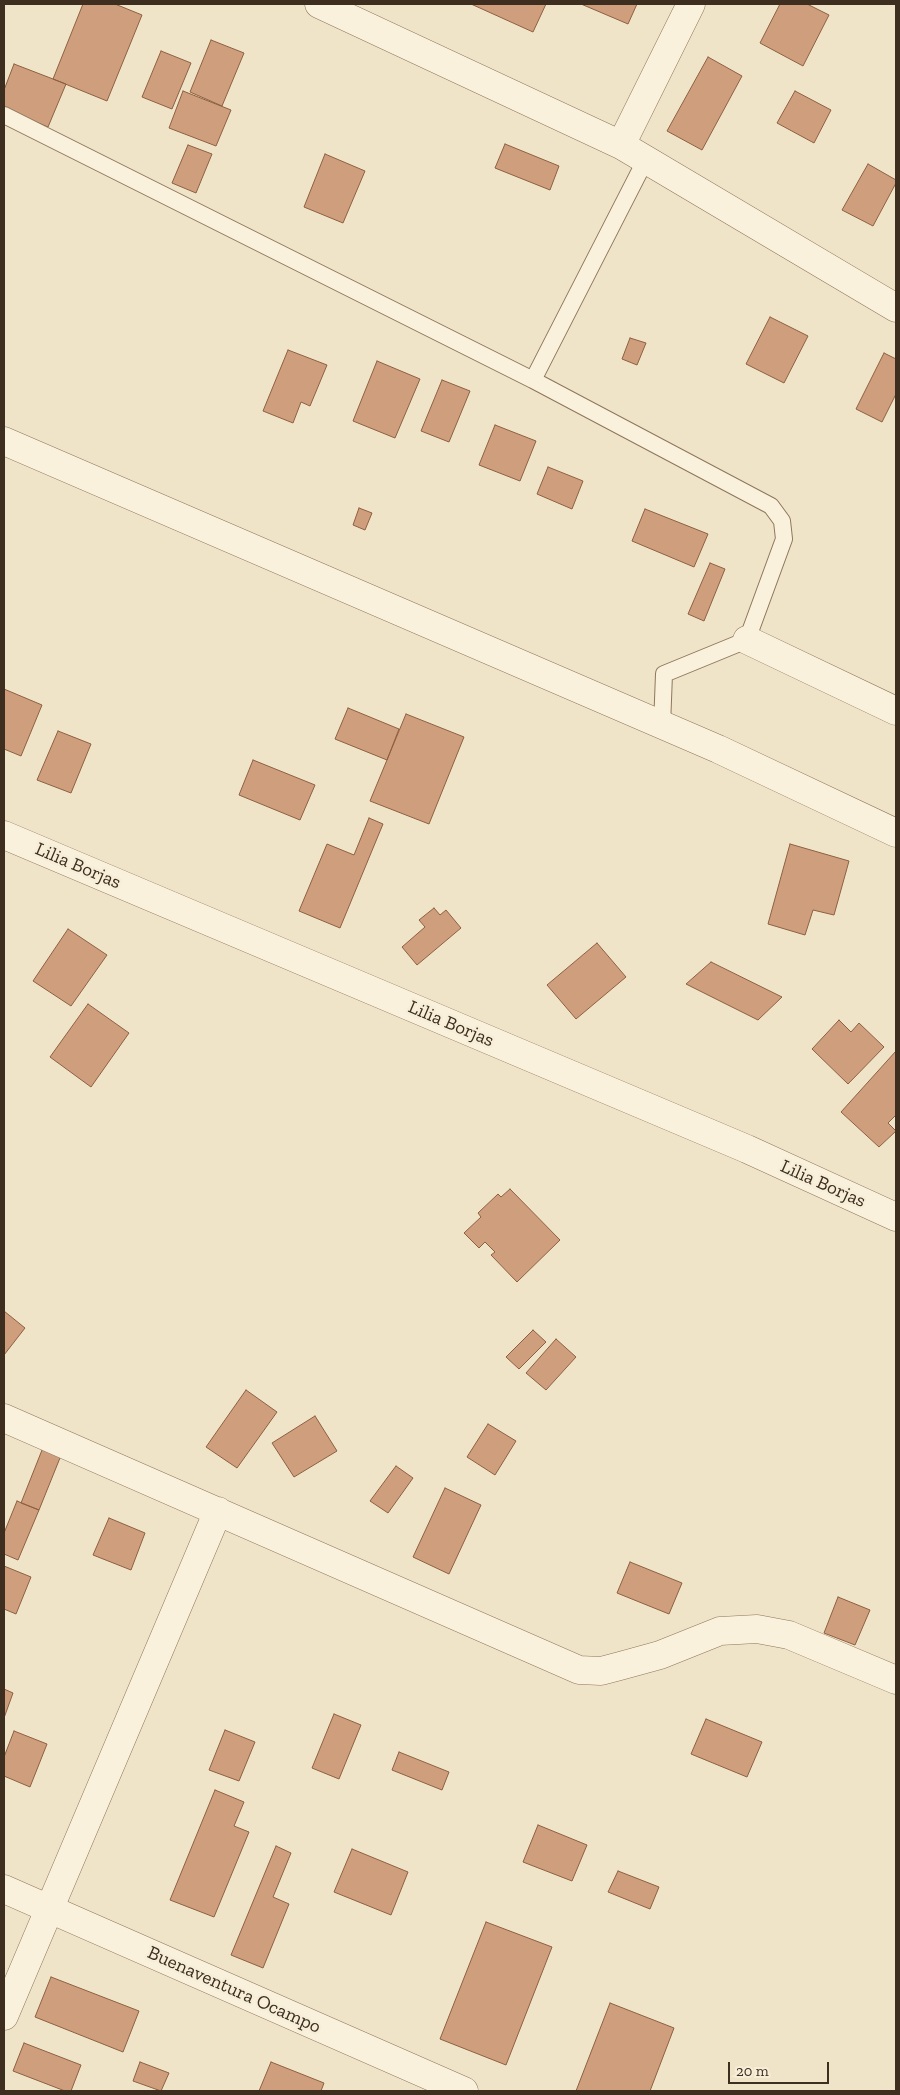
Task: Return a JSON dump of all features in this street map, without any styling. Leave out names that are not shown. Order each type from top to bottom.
[{"type":"street","points":[[320,4],[621,145],[896,308]]},
{"type":"street","points":[[621,145],[691,4]]},
{"type":"street","points":[[4,441],[718,749],[896,833]]},
{"type":"street","points":[[747,640],[896,711]]},
{"type":"street","name":"Lilia Borjas","points":[[4,835],[711,1134],[896,1217]]},
{"type":"street","points":[[4,1418],[579,1670],[601,1671],[660,1655],[720,1631],[757,1629],[789,1635],[896,1680]]},
{"type":"street","points":[[4,2016],[48,1908],[218,1511]]},
{"type":"street","name":"Buenaventura Ocampo","points":[[4,1889],[464,2091]]},
{"type":"lane","points":[[4,115],[533,380],[771,506],[782,521],[784,539],[747,640],[664,674],[662,726]]},
{"type":"lane","points":[[533,380],[646,159]]},
{"type":"building","points":[[83,4],[115,4],[142,15],[107,101],[53,79]]},
{"type":"building","points":[[471,4],[546,4],[533,32]]},
{"type":"building","points":[[581,4],[637,4],[628,24]]},
{"type":"building","points":[[780,4],[807,4],[829,15],[803,66],[760,43]]},
{"type":"building","points":[[211,40],[244,53],[222,106],[190,92]]},
{"type":"building","points":[[161,51],[191,63],[172,109],[142,97]]},
{"type":"building","points":[[708,57],[742,76],[702,150],[667,131]]},
{"type":"building","points":[[14,64],[66,84],[48,127],[4,109],[4,90]]},
{"type":"building","points":[[183,91],[231,110],[216,146],[169,128]]},
{"type":"building","points":[[795,91],[831,110],[814,143],[777,123]]},
{"type":"building","points":[[505,144],[559,166],[550,190],[495,168]]},
{"type":"building","points":[[188,145],[212,154],[196,193],[172,183]]},
{"type":"building","points":[[325,154],[365,171],[343,223],[304,207]]},
{"type":"building","points":[[868,164],[896,180],[873,226],[842,210]]},
{"type":"building","points":[[770,317],[808,336],[784,383],[746,364]]},
{"type":"building","points":[[630,338],[646,343],[637,365],[622,359]]},
{"type":"building","points":[[288,350],[327,365],[310,406],[301,402],[293,423],[263,411]]},
{"type":"building","points":[[884,353],[896,359],[896,394],[882,422],[856,409]]},
{"type":"building","points":[[377,361],[420,379],[395,438],[353,421]]},
{"type":"building","points":[[442,380],[470,391],[449,442],[421,431]]},
{"type":"building","points":[[495,425],[536,441],[520,481],[479,465]]},
{"type":"building","points":[[548,467],[583,481],[572,509],[537,494]]},
{"type":"building","points":[[359,508],[372,513],[365,530],[353,525]]},
{"type":"building","points":[[645,509],[708,534],[694,567],[632,541]]},
{"type":"building","points":[[710,563],[725,569],[704,621],[688,614]]},
{"type":"building","points":[[4,689],[42,705],[21,756],[4,749]]},
{"type":"building","points":[[348,708],[399,729],[387,760],[335,739]]},
{"type":"building","points":[[406,714],[464,737],[429,824],[370,801]]},
{"type":"building","points":[[58,731],[91,744],[71,793],[37,780]]},
{"type":"building","points":[[253,760],[315,785],[300,820],[239,795]]},
{"type":"building","points":[[369,818],[383,824],[340,928],[299,911],[327,844],[354,855]]},
{"type":"building","points":[[790,844],[849,861],[834,915],[813,910],[805,935],[768,924]]},
{"type":"building","points":[[434,908],[440,915],[446,910],[461,928],[417,965],[402,947],[425,927],[419,920]]},
{"type":"building","points":[[68,929],[107,955],[71,1006],[33,981]]},
{"type":"building","points":[[597,943],[626,977],[576,1019],[547,985]]},
{"type":"building","points":[[711,962],[782,997],[758,1020],[686,984]]},
{"type":"building","points":[[88,1004],[129,1033],[91,1087],[50,1057]]},
{"type":"building","points":[[839,1020],[851,1032],[859,1023],[884,1047],[848,1084],[812,1049]]},
{"type":"building","points":[[896,1051],[896,1115],[888,1123],[896,1131],[879,1147],[841,1112]]},
{"type":"building","points":[[510,1189],[560,1240],[517,1282],[491,1255],[495,1252],[485,1242],[479,1248],[464,1233],[481,1217],[478,1213],[498,1194],[501,1197]]},
{"type":"building","points":[[4,1311],[25,1328],[4,1355]]},
{"type":"building","points":[[533,1330],[546,1342],[519,1369],[506,1357]]},
{"type":"building","points":[[556,1339],[576,1357],[546,1390],[526,1373]]},
{"type":"building","points":[[246,1390],[277,1412],[237,1468],[206,1447]]},
{"type":"building","points":[[315,1416],[337,1451],[294,1477],[272,1443]]},
{"type":"building","points":[[488,1424],[516,1441],[495,1475],[467,1457]]},
{"type":"building","points":[[46,1440],[64,1448],[39,1510],[21,1503]]},
{"type":"building","points":[[396,1466],[413,1478],[388,1513],[370,1501]]},
{"type":"building","points":[[445,1488],[481,1505],[449,1574],[413,1557]]},
{"type":"building","points":[[17,1501],[39,1510],[18,1560],[4,1554],[4,1533]]},
{"type":"building","points":[[109,1518],[145,1533],[131,1570],[93,1555]]},
{"type":"building","points":[[630,1562],[682,1583],[669,1614],[617,1593]]},
{"type":"building","points":[[4,1566],[31,1577],[16,1614],[4,1609]]},
{"type":"building","points":[[838,1597],[870,1610],[855,1645],[824,1633]]},
{"type":"building","points":[[4,1689],[13,1693],[4,1718]]},
{"type":"building","points":[[334,1714],[361,1725],[339,1779],[312,1768]]},
{"type":"building","points":[[706,1719],[762,1742],[747,1777],[691,1754]]},
{"type":"building","points":[[225,1730],[255,1742],[239,1781],[209,1770]]},
{"type":"building","points":[[14,1731],[47,1744],[30,1787],[4,1776],[4,1757]]},
{"type":"building","points":[[399,1752],[449,1772],[442,1790],[392,1770]]},
{"type":"building","points":[[215,1790],[244,1802],[234,1826],[249,1832],[214,1917],[170,1900]]},
{"type":"building","points":[[538,1825],[587,1845],[572,1881],[523,1862]]},
{"type":"building","points":[[276,1846],[291,1853],[273,1897],[289,1904],[263,1968],[231,1955]]},
{"type":"building","points":[[352,1849],[408,1872],[391,1915],[334,1892]]},
{"type":"building","points":[[618,1871],[659,1887],[650,1909],[608,1892]]},
{"type":"building","points":[[486,1922],[552,1947],[506,2065],[440,2039]]},
{"type":"building","points":[[51,1977],[139,2011],[123,2052],[35,2017]]},
{"type":"building","points":[[610,2003],[674,2028],[650,2091],[576,2091]]},
{"type":"building","points":[[24,2043],[81,2065],[71,2091],[65,2091],[13,2071]]},
{"type":"building","points":[[140,2062],[169,2073],[161,2091],[133,2081]]},
{"type":"building","points":[[271,2062],[324,2083],[321,2091],[259,2091]]}]
